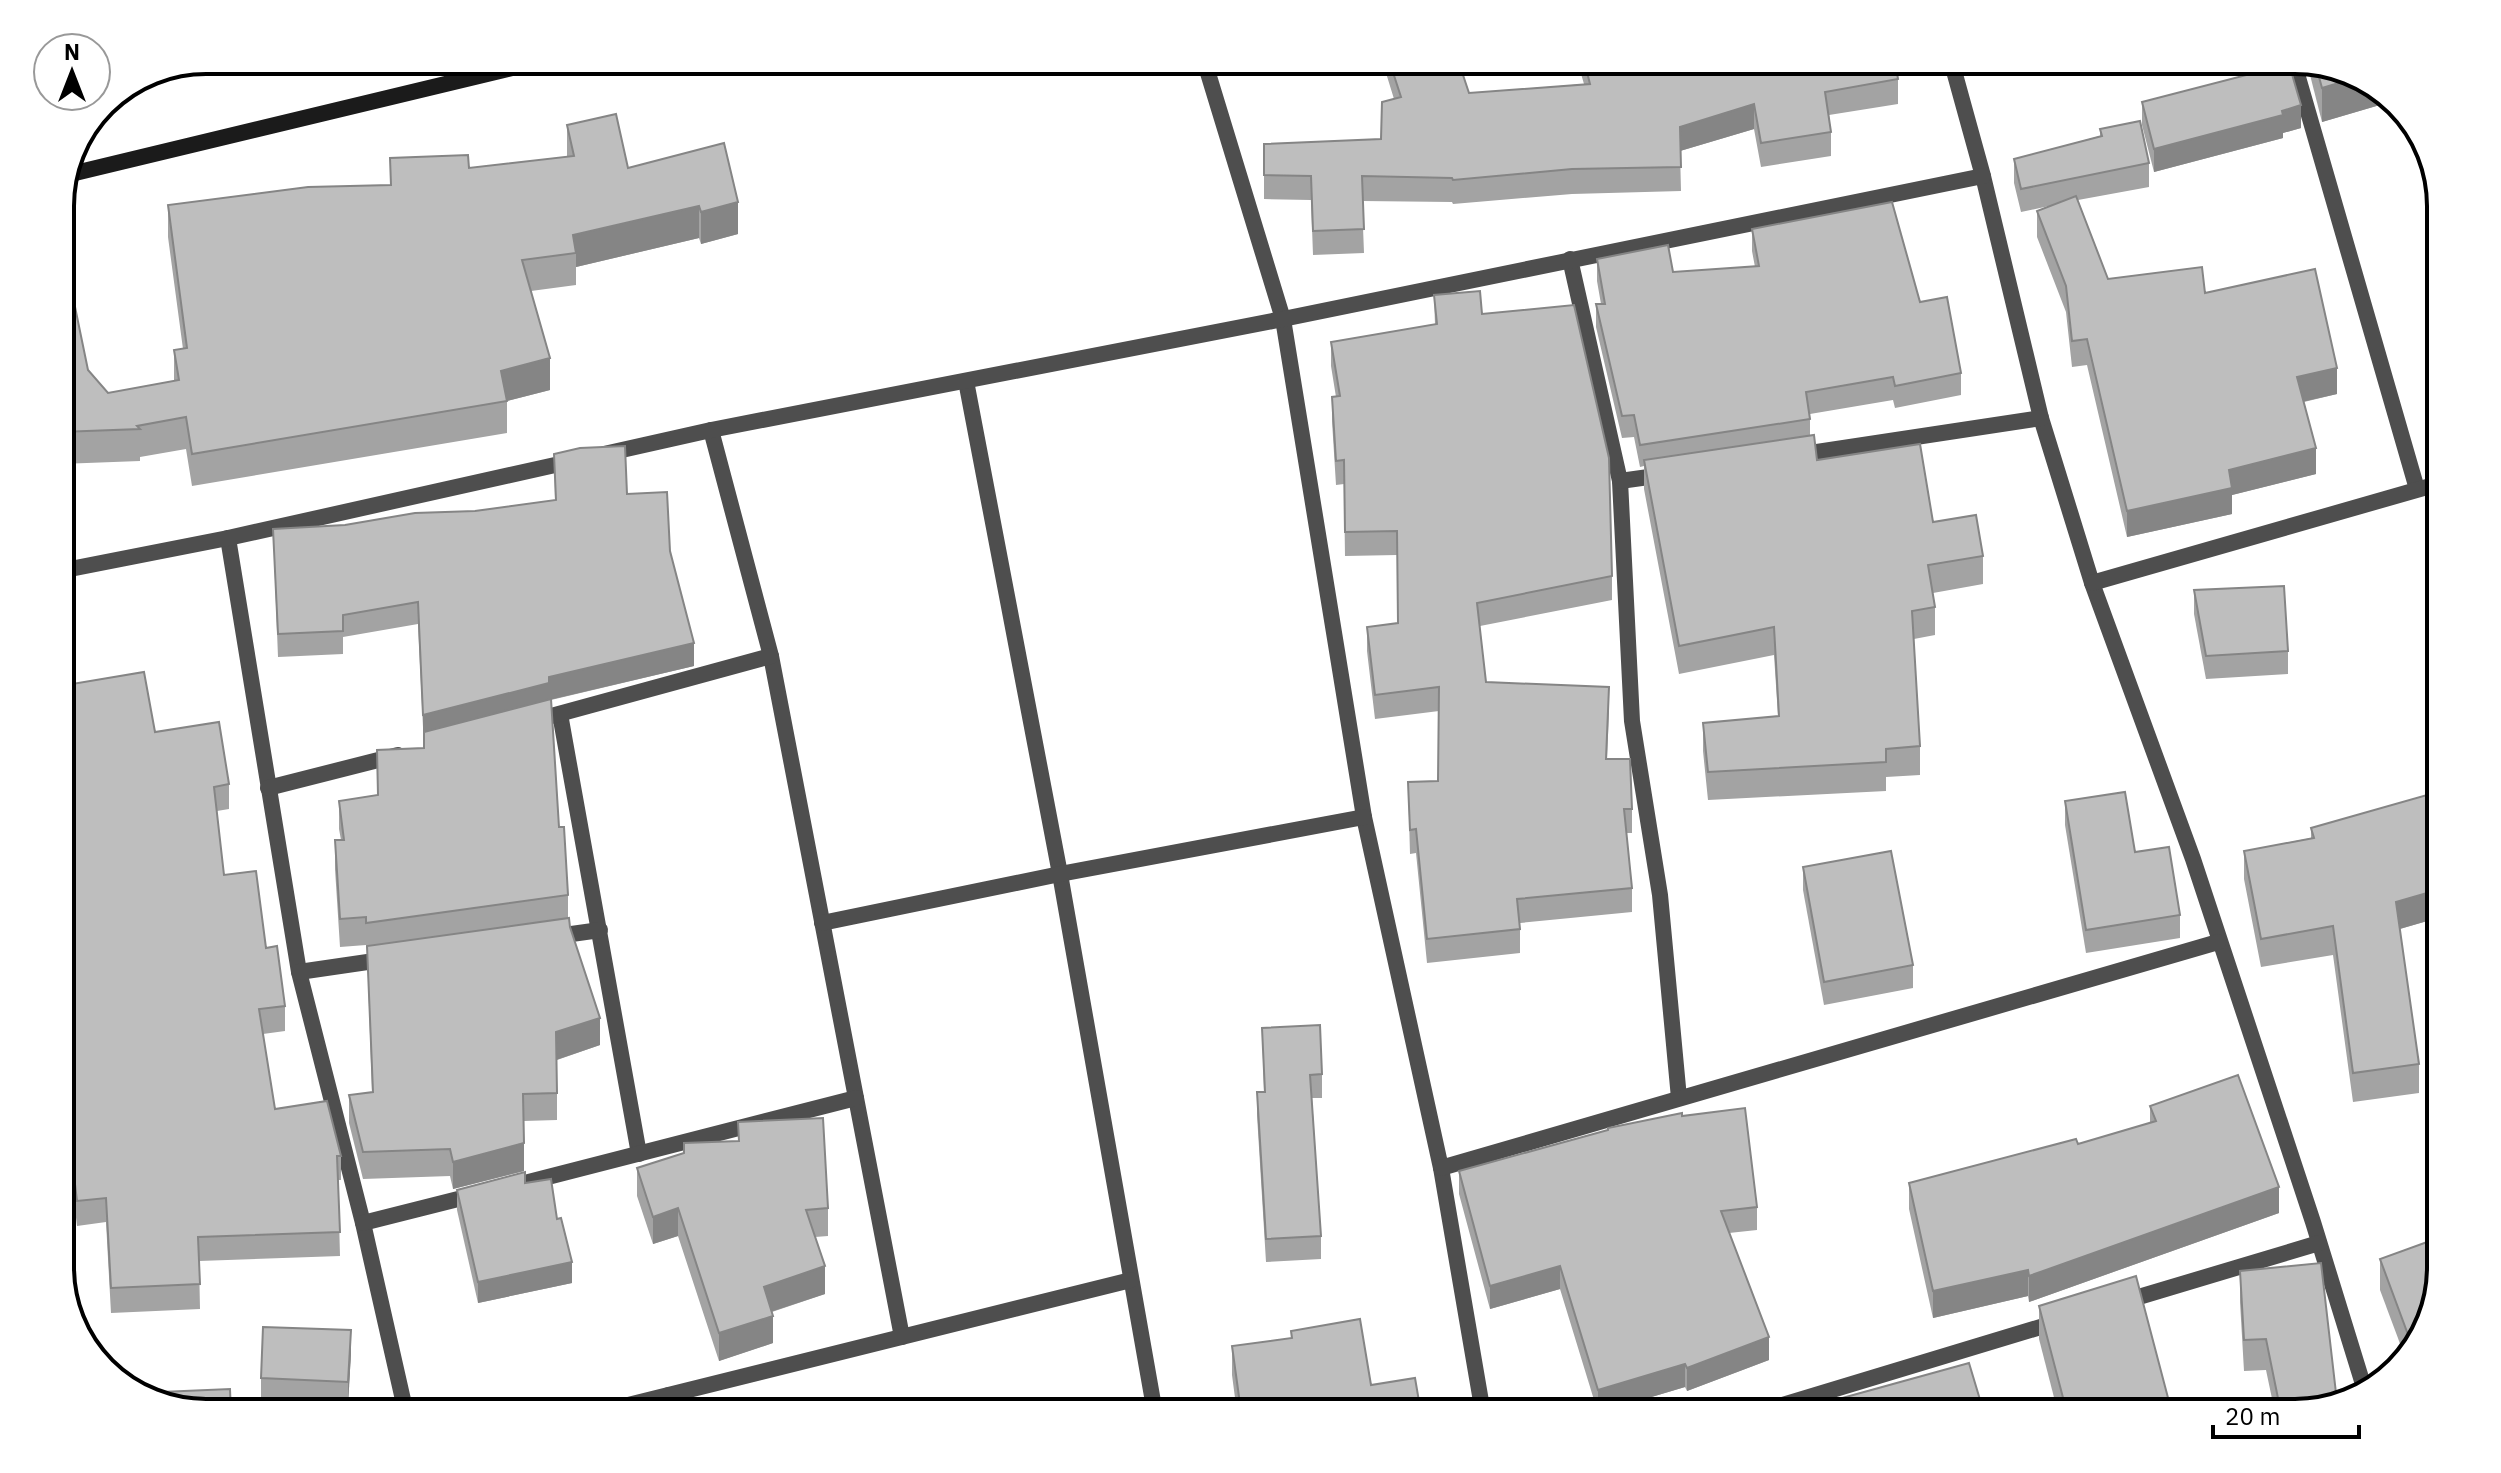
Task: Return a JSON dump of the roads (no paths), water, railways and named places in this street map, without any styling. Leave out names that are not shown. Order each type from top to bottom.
[{"type":"street","points":[[79,172],[487,74]]},
{"type":"street","points":[[1208,74],[1283,319],[1364,817],[1441,1168],[1481,1399]]},
{"type":"street","points":[[1955,74],[1983,176],[2041,418],[2092,583],[2193,859],[2362,1380]]},
{"type":"street","points":[[2297,74],[2417,489]]},
{"type":"street","points":[[74,568],[228,538],[711,430],[1283,319],[1983,176]]},
{"type":"street","points":[[1570,259],[1620,481],[1632,721],[1660,895],[1679,1098]]},
{"type":"street","points":[[966,381],[1060,874],[1152,1399]]},
{"type":"street","points":[[1776,458],[2041,418]]},
{"type":"street","points":[[711,430],[771,656],[902,1337]]},
{"type":"street","points":[[1620,481],[1682,472]]},
{"type":"street","points":[[2092,583],[2427,486]]},
{"type":"street","points":[[228,538],[299,972],[363,1223],[403,1399]]},
{"type":"street","points":[[514,726],[771,656]]},
{"type":"street","points":[[560,714],[639,1154]]},
{"type":"street","points":[[268,788],[422,749]]},
{"type":"street","points":[[822,923],[1060,874],[1364,817]]},
{"type":"street","points":[[536,939],[600,930]]},
{"type":"street","points":[[1441,1168],[2218,942]]},
{"type":"street","points":[[299,972],[410,957]]},
{"type":"street","points":[[363,1223],[856,1098]]},
{"type":"street","points":[[2106,1307],[2319,1243]]},
{"type":"street","points":[[653,1399],[1131,1280]]},
{"type":"street","points":[[1802,1399],[2076,1316]]},
{"type":"street","points":[[669,1395],[670,1399]]}]
